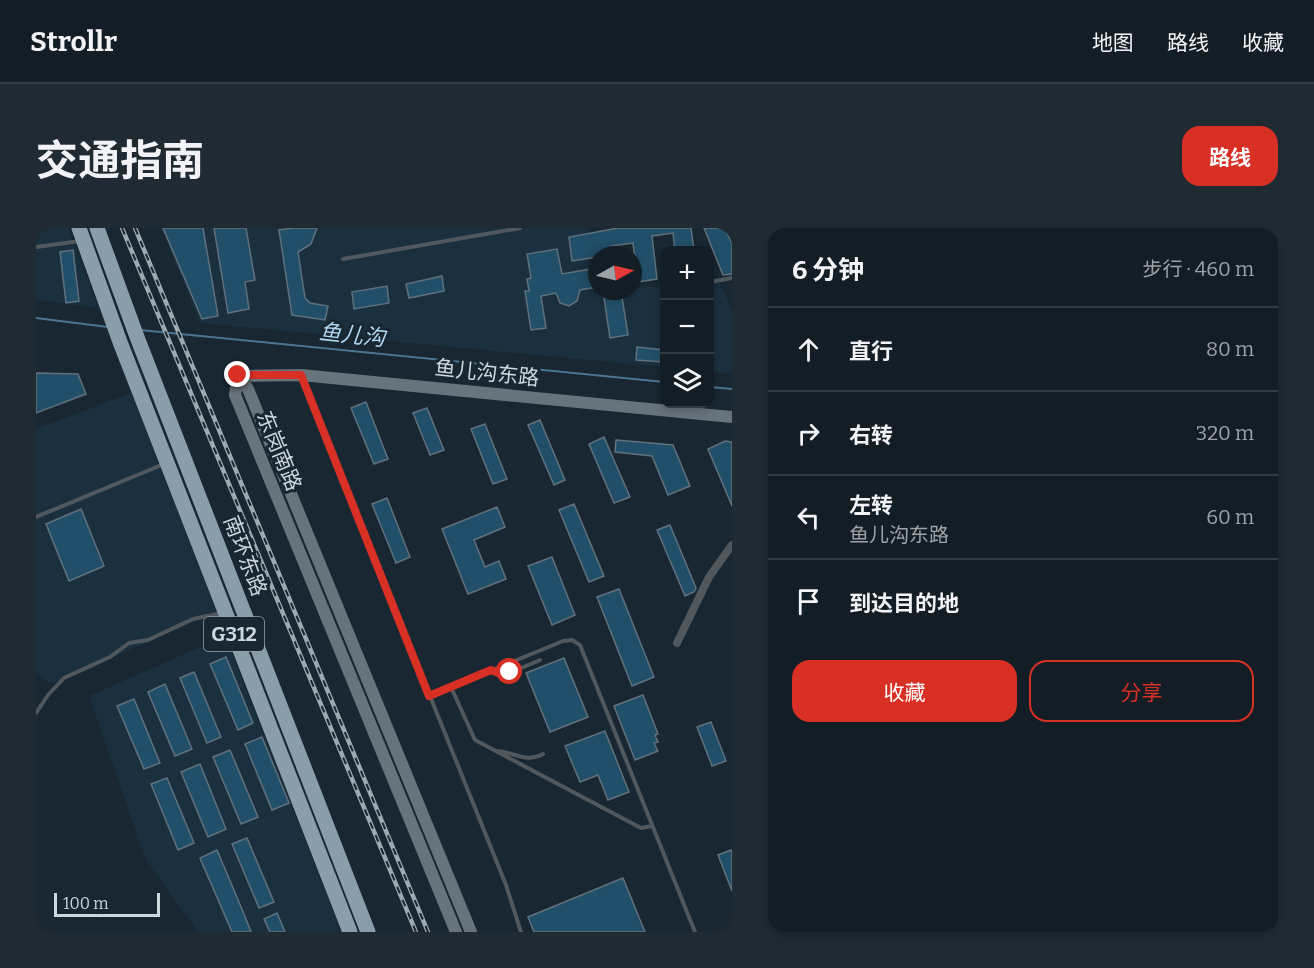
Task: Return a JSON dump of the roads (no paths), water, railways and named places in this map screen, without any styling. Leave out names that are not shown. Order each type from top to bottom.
[{"type":"highway","name":"南环东路","points":[[97,228],[137,337],[368,932]]},
{"type":"highway","name":"南环东路","points":[[82,234],[118,335],[350,932]]},
{"type":"highway","points":[[301,806],[317,800]]},
{"type":"street","name":"鱼儿沟东路","points":[[238,375],[301,375],[732,417]]},
{"type":"street","name":"东岗南路","points":[[238,375],[235,395],[456,932]]},
{"type":"street","name":"东岗南路","points":[[238,375],[252,400],[471,932]]},
{"type":"street","points":[[677,644],[709,577],[732,545]]},
{"type":"lane","points":[[343,259],[520,228]]},
{"type":"lane","points":[[36,247],[82,234]]},
{"type":"lane","points":[[714,281],[732,278]]},
{"type":"lane","points":[[301,375],[506,885],[521,932]]},
{"type":"lane","points":[[36,517],[168,462]]},
{"type":"lane","points":[[36,713],[48,695],[64,678],[110,657],[129,643],[148,640],[193,618],[226,612]]},
{"type":"lane","points":[[429,696],[563,641],[572,640],[580,645],[695,932]]},
{"type":"lane","points":[[491,670],[501,674],[540,660]]},
{"type":"lane","points":[[451,687],[475,740],[641,828],[652,826]]},
{"type":"lane","points":[[495,750],[511,752],[525,759],[543,754]]},
{"type":"waterway","name":"鱼儿沟","points":[[36,318],[108,327]]},
{"type":"waterway","name":"鱼儿沟","points":[[140,330],[660,382]]},
{"type":"waterway","name":"鱼儿沟","points":[[714,387],[732,389]]},
{"type":"railway","points":[[122,228],[416,932]]},
{"type":"railway","points":[[135,228],[428,932]]}]
